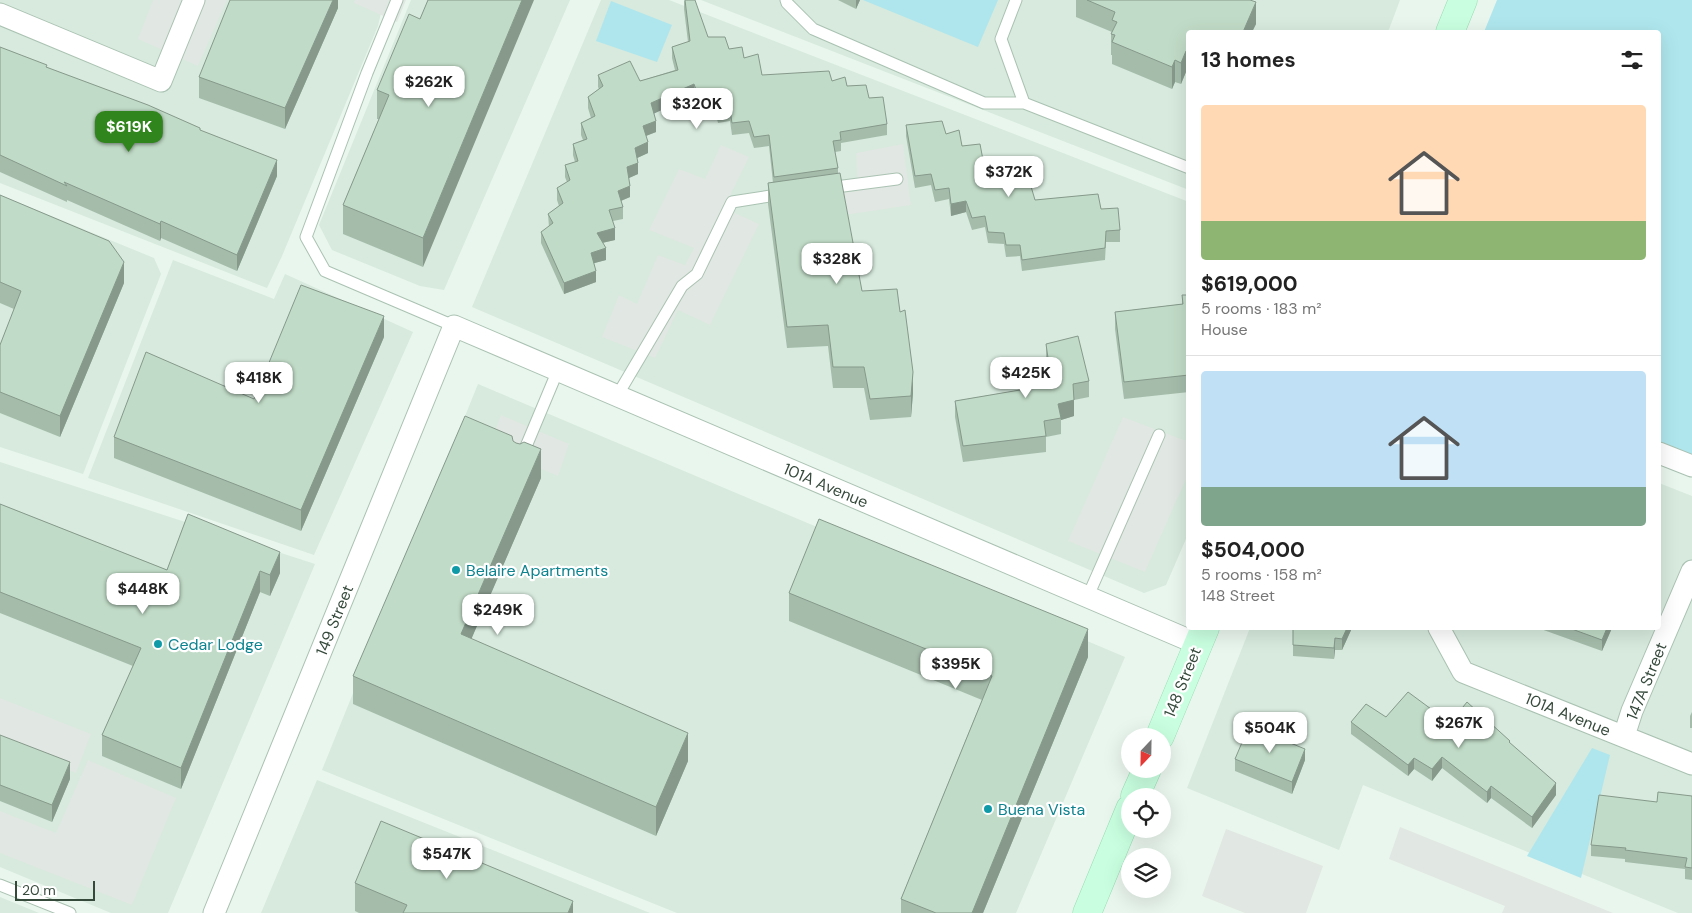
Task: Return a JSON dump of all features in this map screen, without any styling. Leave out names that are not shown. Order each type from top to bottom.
[{"type":"main road","points":[[1451,30],[1463,0]]},
{"type":"main road","name":"148 Street","points":[[1163,728],[1201,636]]},
{"type":"main road","points":[[1087,913],[1121,831]]},
{"type":"street","points":[[0,14],[161,81],[194,0]]},
{"type":"street","name":"101A Avenue","points":[[454,326],[1088,596],[1201,636]]},
{"type":"street","name":"149 Street","points":[[214,913],[454,326]]},
{"type":"street","points":[[1661,454],[1692,466]]},
{"type":"street","name":"147A Street","points":[[1624,736],[1632,711],[1692,571]]},
{"type":"street","name":"101A Avenue","points":[[1439,630],[1462,672],[1692,764]]},
{"type":"lane","points":[[397,0],[367,73],[306,237],[325,271],[454,326]]},
{"type":"lane","points":[[786,0],[812,29],[984,103],[1024,103],[1186,167]]},
{"type":"lane","points":[[1016,0],[1001,39],[1024,103]]},
{"type":"lane","points":[[819,189],[897,179]]},
{"type":"lane","points":[[617,396],[682,286],[696,274],[732,202],[791,193]]},
{"type":"lane","points":[[519,465],[558,370]]},
{"type":"lane","points":[[1088,596],[1159,435]]},
{"type":"lane","points":[[0,885],[70,913]]},
{"type":"shaded area","points":[[0,0],[384,0],[378,26],[267,288],[0,183]]},
{"type":"shaded area","points":[[153,0],[227,0],[198,66],[138,39]]},
{"type":"shaded area","points":[[355,0],[406,0],[397,22],[354,3]]},
{"type":"shaded area","points":[[411,0],[570,0],[444,290],[420,286],[332,250],[319,225]]},
{"type":"shaded area","points":[[601,0],[669,0],[1186,201],[1186,539],[1166,585],[1144,593],[472,307]]},
{"type":"shaded area","points":[[701,0],[1400,0],[1389,30],[1186,30],[1186,189]]},
{"type":"shaded area","points":[[863,0],[998,0],[978,47]]},
{"type":"shaded area","points":[[1497,0],[1692,0],[1692,461],[1661,448],[1661,30],[1485,30]]},
{"type":"shaded area","points":[[611,1],[672,25],[657,62],[596,41]]},
{"type":"shaded area","points":[[903,144],[911,205],[845,215],[843,193],[858,191],[856,153]]},
{"type":"shaded area","points":[[721,145],[749,157],[724,208],[759,224],[710,325],[678,310],[655,358],[602,337],[619,295],[637,304],[658,255],[685,265],[694,248],[649,230],[679,169],[705,179]]},
{"type":"shaded area","points":[[0,195],[154,258],[161,274],[83,474],[0,447]]},
{"type":"shaded area","points":[[173,260],[274,299],[285,274],[413,332],[314,555],[88,478]]},
{"type":"shaded area","points":[[478,384],[1125,657],[1016,913],[677,913],[322,770]]},
{"type":"shaded area","points":[[501,415],[569,444],[558,476],[489,447]]},
{"type":"shaded area","points":[[1123,417],[1186,441],[1186,479],[1145,572],[1068,541]]},
{"type":"shaded area","points":[[0,462],[315,564],[168,913],[111,913],[0,867]]},
{"type":"shaded area","points":[[1661,484],[1692,496],[1692,913],[1678,913],[1363,785],[1339,850],[1187,788],[1249,630],[1661,630]]},
{"type":"shaded area","points":[[0,698],[91,734],[76,773],[0,744]]},
{"type":"shaded area","points":[[1592,748],[1610,755],[1581,878],[1527,856]]},
{"type":"shaded area","points":[[88,760],[176,798],[132,905],[0,853],[0,811],[56,833]]},
{"type":"shaded area","points":[[317,780],[650,913],[261,913]]},
{"type":"shaded area","points":[[1400,827],[1613,913],[1502,913],[1505,906],[1389,859]]},
{"type":"shaded area","points":[[1226,829],[1323,866],[1306,913],[1245,913],[1202,896]]},
{"type":"shaded area","points":[[0,897],[39,913],[0,913]]},
{"type":"building","points":[[230,0],[333,0],[285,108],[199,77]]},
{"type":"building","points":[[428,0],[522,0],[423,238],[343,205],[389,95],[377,90],[409,14],[420,19]]},
{"type":"building","points":[[685,0],[695,0],[708,37],[725,37],[729,49],[742,47],[744,58],[758,54],[762,75],[829,71],[832,81],[845,77],[847,86],[866,85],[869,98],[883,97],[887,124],[840,132],[841,140],[833,141],[838,168],[774,177],[769,135],[754,137],[749,121],[732,123],[730,110],[718,112],[714,96],[699,98],[694,84],[651,103],[656,121],[643,126],[648,142],[635,148],[638,163],[627,167],[630,186],[618,191],[623,207],[609,210],[615,228],[597,233],[606,248],[591,253],[596,271],[564,283],[541,232],[553,223],[548,214],[563,203],[557,188],[570,180],[565,165],[578,161],[573,144],[587,139],[581,123],[595,116],[588,97],[603,86],[598,75],[630,61],[640,81],[678,70],[672,47],[690,41]]},
{"type":"building","points":[[1087,0],[1250,0],[1256,2],[1244,30],[1186,30],[1186,51],[1181,63],[1175,60],[1172,67],[1112,42],[1115,35],[1111,34],[1117,22],[1112,20],[1115,12]]},
{"type":"building","points":[[0,47],[47,65],[46,67],[148,105],[200,128],[200,130],[277,160],[237,255],[161,221],[160,224],[64,182],[67,186],[0,155]]},
{"type":"building","points":[[942,121],[946,134],[959,130],[962,146],[980,144],[983,160],[995,157],[1000,175],[1012,171],[1016,186],[1030,183],[1035,200],[1098,194],[1101,209],[1118,208],[1120,230],[1106,231],[1105,248],[1022,260],[1020,245],[1006,245],[1004,233],[988,232],[985,216],[972,218],[966,201],[951,204],[949,188],[935,190],[931,174],[915,176],[906,125]]},
{"type":"building","points":[[840,173],[862,291],[897,289],[900,312],[905,310],[913,372],[911,396],[870,399],[864,367],[833,367],[828,325],[787,327],[768,183]]},
{"type":"building","points":[[0,195],[109,241],[124,262],[60,416],[0,392],[0,345],[21,291],[0,282]]},
{"type":"building","points":[[301,285],[384,316],[301,510],[114,437],[146,352],[254,399]]},
{"type":"building","points":[[1182,295],[1186,295],[1186,375],[1124,382],[1115,312],[1183,304]]},
{"type":"building","points":[[1078,336],[1089,381],[1073,384],[1074,400],[1058,404],[1061,418],[1044,421],[1046,436],[963,446],[955,401],[1020,390],[1019,377],[1034,376],[1031,360],[1048,358],[1046,344]]},
{"type":"building","name":"Belaire Apartments","points":[[465,416],[512,436],[513,441],[516,443],[524,442],[541,449],[461,634],[688,733],[656,807],[353,676]]},
{"type":"building","name":"Cedar Lodge","points":[[0,504],[167,570],[188,514],[280,552],[270,575],[260,571],[181,768],[102,735],[141,648],[0,592]]},
{"type":"building","name":"Buena Vista","points":[[819,519],[1088,629],[972,913],[936,913],[901,899],[992,676],[789,593]]},
{"type":"building","points":[[1293,630],[1346,630],[1342,639],[1335,638],[1334,648],[1293,645]]},
{"type":"building","points":[[1574,630],[1606,630],[1602,640]]},
{"type":"building","points":[[1408,692],[1450,723],[1467,702],[1556,783],[1532,817],[1491,786],[1487,792],[1442,757],[1432,769],[1414,758],[1408,765],[1351,722],[1366,704],[1386,717]]},
{"type":"building","points":[[1249,726],[1305,749],[1292,782],[1235,759]]},
{"type":"building","points":[[0,735],[70,762],[52,805],[0,785]]},
{"type":"building","points":[[1658,792],[1692,796],[1692,868],[1685,867],[1687,858],[1625,850],[1626,848],[1591,845],[1599,795],[1657,802]]},
{"type":"building","points":[[381,821],[573,901],[568,913],[403,913],[407,905],[355,883]]},
{"type":"place","name":"Belaire Apartments","points":[[456,570]]},
{"type":"place","name":"Cedar Lodge","points":[[158,644]]},
{"type":"place","name":"Buena Vista","points":[[988,809]]}]
